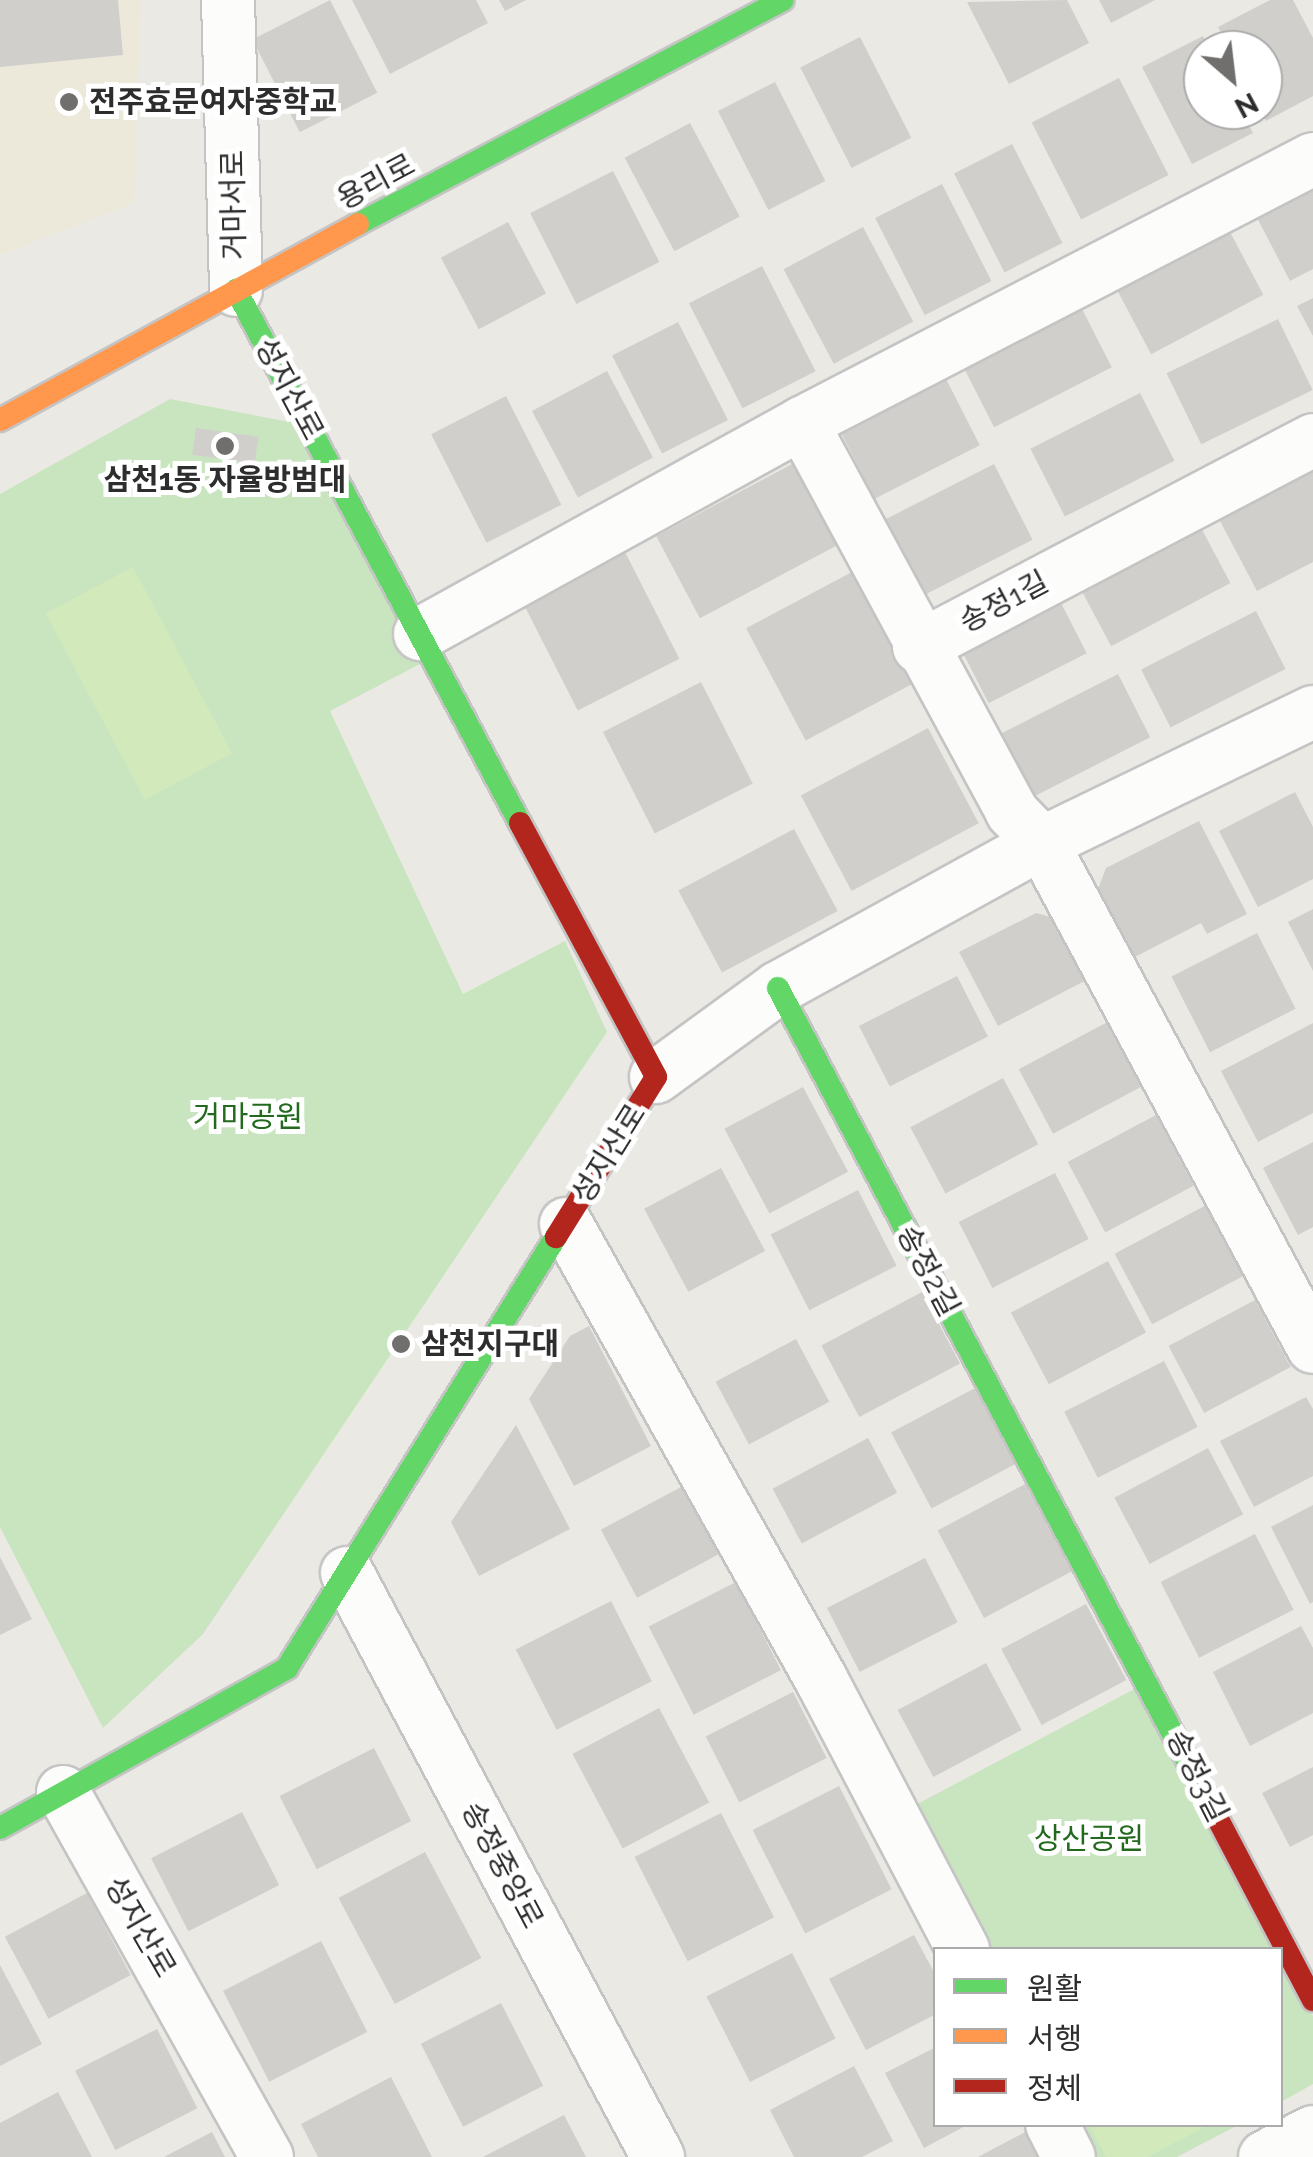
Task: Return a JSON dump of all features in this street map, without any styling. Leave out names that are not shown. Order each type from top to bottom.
[{"type":"street","name":"거마서로","points":[[228,0],[236,290]]},
{"type":"street","name":"용리로","points":[[0,420],[782,0]]},
{"type":"street","points":[[420,634],[802,423],[1313,159]]},
{"type":"street","name":"성지산로","points":[[0,1828],[287,1668],[656,1078],[236,290]]},
{"type":"street","points":[[802,423],[919,647],[1012,812],[1042,844],[1313,1346]]},
{"type":"street","name":"송정1길","points":[[919,647],[1313,440]]},
{"type":"street","points":[[656,1078],[778,988],[1042,844],[1313,712]]},
{"type":"street","name":"송정2길","points":[[778,988],[1079,1554]]},
{"type":"street","points":[[566,1224],[821,1679],[960,1947]]},
{"type":"street","name":"송정3길","points":[[1079,1554],[1313,2000]]},
{"type":"street","name":"송정중앙로","points":[[346,1573],[658,2157]]},
{"type":"street","name":"성지산로","points":[[63,1792],[267,2157]]},
{"type":"street","points":[[1054,2127],[1069,2157]]},
{"type":"street","points":[[1265,2157],[1313,2132]]},
{"type":"shaded area","name":"전주효문여자중학교","points":[[0,0],[141,0],[134,203],[0,255]]},
{"type":"green space","name":"거마공원","points":[[170,399],[310,426],[420,664],[330,711],[463,994],[565,941],[607,1032],[203,1634],[103,1728],[0,1527],[0,494]]},
{"type":"green space","points":[[133,567],[232,753],[145,800],[46,613]]},
{"type":"green space","name":"상산공원","points":[[1138,1687],[1277,1947],[979,1947],[906,1810]]},
{"type":"green space","points":[[1283,1961],[1313,2016],[1313,2084],[1283,2101]]},
{"type":"green space","points":[[1074,2127],[1234,2127],[1177,2157],[1090,2157]]},
{"type":"green space","points":[[1090,2127],[1205,2127],[1147,2157],[1106,2157]]},
{"type":"building","points":[[0,0],[118,0],[123,55],[0,67]]},
{"type":"building","points":[[330,0],[377,93],[300,132],[252,39]]},
{"type":"building","points":[[352,0],[476,0],[488,23],[390,74]]},
{"type":"building","points":[[499,0],[526,0],[505,11]]},
{"type":"building","points":[[1067,0],[1089,43],[1009,84],[967,2]]},
{"type":"building","points":[[1099,0],[1155,0],[1111,23]]},
{"type":"building","points":[[1270,0],[1293,0],[1313,38],[1313,96],[1283,112],[1283,30],[1218,27]]},
{"type":"building","points":[[860,37],[911,138],[852,168],[800,67]]},
{"type":"building","points":[[1183,46],[1183,130],[1253,133],[1192,164],[1142,67]]},
{"type":"building","points":[[1119,78],[1168,175],[1081,220],[1032,122]]},
{"type":"building","points":[[775,82],[825,181],[768,210],[718,111]]},
{"type":"building","points":[[690,123],[740,217],[674,251],[625,158]]},
{"type":"building","points":[[1012,144],[1062,243],[1004,272],[954,174]]},
{"type":"building","points":[[613,171],[659,262],[576,304],[530,213]]},
{"type":"building","points":[[942,184],[991,281],[925,315],[875,218]]},
{"type":"building","points":[[1313,187],[1313,269],[1290,281],[1256,216]]},
{"type":"building","points":[[508,222],[546,294],[479,329],[441,258]]},
{"type":"building","points":[[863,227],[913,321],[834,364],[784,269]]},
{"type":"building","points":[[1230,232],[1263,295],[1151,354],[1118,292]]},
{"type":"building","points":[[762,266],[816,371],[743,408],[689,303]]},
{"type":"building","points":[[1313,298],[1313,336],[1297,306]]},
{"type":"building","points":[[1080,305],[1112,367],[994,427],[962,365]]},
{"type":"building","points":[[1278,319],[1313,390],[1201,444],[1167,373]]},
{"type":"building","points":[[678,322],[728,420],[662,454],[612,356]]},
{"type":"building","points":[[607,371],[653,458],[578,497],[532,411]]},
{"type":"building","points":[[943,373],[980,445],[875,499],[838,427]]},
{"type":"building","points":[[1140,393],[1175,461],[1065,517],[1030,449]]},
{"type":"building","points":[[506,396],[561,505],[487,543],[431,434]]},
{"type":"building","name":"삼천1동 자율방범대","points":[[196,428],[258,437],[255,464],[192,455]]},
{"type":"building","points":[[794,463],[838,545],[700,618],[656,536]]},
{"type":"building","points":[[994,464],[1033,540],[925,595],[886,519]]},
{"type":"building","points":[[1313,470],[1313,562],[1257,591],[1219,519]]},
{"type":"building","points":[[1198,522],[1230,583],[1111,646],[1079,585]]},
{"type":"building","points":[[624,550],[679,659],[578,710],[522,602]]},
{"type":"building","points":[[852,572],[912,684],[806,740],[746,628]]},
{"type":"building","points":[[1059,599],[1087,653],[989,703],[961,649]]},
{"type":"building","points":[[1256,611],[1286,669],[1171,727],[1141,670]]},
{"type":"building","points":[[1118,674],[1150,737],[1025,801],[993,738]]},
{"type":"building","points":[[701,682],[753,784],[655,834],[603,732]]},
{"type":"building","points":[[928,728],[979,823],[852,891],[801,796]]},
{"type":"building","points":[[1295,792],[1313,827],[1313,879],[1258,907],[1219,831]]},
{"type":"building","points":[[1199,821],[1247,914],[1207,934],[1201,923],[1125,962],[1093,902],[1106,868]]},
{"type":"building","points":[[794,829],[838,911],[722,973],[678,891]]},
{"type":"building","points":[[1313,909],[1313,971],[1288,922]]},
{"type":"building","points":[[1036,913],[1066,921],[1094,976],[998,1026],[959,952]]},
{"type":"building","points":[[1257,933],[1296,1009],[1210,1052],[1171,977]]},
{"type":"building","points":[[957,976],[988,1037],[890,1087],[859,1026]]},
{"type":"building","points":[[1115,1018],[1149,1082],[1053,1134],[1019,1069]]},
{"type":"building","points":[[1313,1023],[1313,1113],[1258,1142],[1221,1071]]},
{"type":"building","points":[[1003,1078],[1038,1144],[946,1194],[910,1127]]},
{"type":"building","points":[[803,1087],[848,1172],[769,1214],[724,1129]]},
{"type":"building","points":[[1156,1115],[1194,1186],[1105,1233],[1068,1162]]},
{"type":"building","points":[[1313,1142],[1313,1227],[1298,1235],[1263,1168]]},
{"type":"building","points":[[721,1168],[765,1251],[688,1292],[644,1209]]},
{"type":"building","points":[[1055,1173],[1089,1239],[992,1288],[959,1222]]},
{"type":"building","points":[[858,1190],[897,1266],[809,1310],[771,1234]]},
{"type":"building","points":[[1210,1203],[1248,1274],[1152,1324],[1115,1254]]},
{"type":"building","points":[[1108,1261],[1146,1333],[1049,1384],[1011,1313]]},
{"type":"building","points":[[922,1292],[960,1364],[859,1417],[821,1346]]},
{"type":"building","points":[[1255,1300],[1291,1367],[1204,1413],[1168,1346]]},
{"type":"building","points":[[589,1326],[651,1446],[574,1486],[529,1399],[570,1336]]},
{"type":"building","points":[[796,1339],[829,1402],[749,1444],[716,1382]]},
{"type":"building","points":[[1164,1361],[1198,1427],[1098,1478],[1064,1412]]},
{"type":"building","points":[[975,1388],[1015,1464],[931,1509],[891,1433]]},
{"type":"building","points":[[1306,1397],[1313,1409],[1313,1476],[1254,1507],[1220,1441]]},
{"type":"building","points":[[516,1425],[570,1529],[479,1576],[451,1522]]},
{"type":"building","points":[[868,1438],[897,1493],[802,1543],[773,1489]]},
{"type":"building","points":[[1208,1448],[1243,1514],[1150,1564],[1114,1498]]},
{"type":"building","points":[[1025,1484],[1071,1571],[984,1618],[938,1530]]},
{"type":"building","points":[[683,1486],[719,1554],[637,1598],[601,1530]]},
{"type":"building","points":[[1313,1505],[1313,1602],[1310,1604],[1271,1527]]},
{"type":"building","points":[[1255,1534],[1294,1610],[1199,1658],[1161,1582]]},
{"type":"building","points":[[0,1557],[32,1619],[0,1635]]},
{"type":"building","points":[[925,1558],[958,1622],[860,1672],[827,1608]]},
{"type":"building","points":[[736,1582],[781,1670],[694,1715],[649,1626]]},
{"type":"building","points":[[611,1601],[652,1681],[557,1730],[516,1650]]},
{"type":"building","points":[[1086,1604],[1126,1680],[1042,1725],[1001,1649]]},
{"type":"building","points":[[1301,1626],[1313,1648],[1313,1713],[1250,1746],[1213,1672]]},
{"type":"building","points":[[986,1663],[1022,1730],[933,1777],[898,1710]]},
{"type":"building","points":[[793,1692],[827,1758],[739,1802],[706,1736]]},
{"type":"building","points":[[659,1708],[709,1802],[623,1848],[572,1754]]},
{"type":"building","points":[[374,1748],[411,1821],[317,1869],[280,1796]]},
{"type":"building","points":[[1313,1767],[1313,1835],[1290,1847],[1262,1793]]},
{"type":"building","points":[[839,1786],[892,1889],[805,1933],[753,1830]]},
{"type":"building","points":[[242,1812],[279,1885],[188,1931],[151,1858]]},
{"type":"building","points":[[721,1813],[774,1917],[688,1961],[635,1857]]},
{"type":"building","points":[[425,1852],[481,1958],[395,2004],[338,1898]]},
{"type":"building","points":[[87,1893],[131,1975],[49,2019],[5,1937]]},
{"type":"building","points":[[914,1935],[933,1970],[933,2016],[866,2050],[829,1979]]},
{"type":"building","points":[[321,1941],[367,2032],[269,2082],[223,1991]]},
{"type":"building","points":[[792,1953],[836,2039],[750,2082],[706,1997]]},
{"type":"building","points":[[0,1965],[42,2044],[0,2066]]},
{"type":"building","points":[[501,2003],[543,2086],[463,2127],[421,2044]]},
{"type":"building","points":[[157,2029],[197,2108],[115,2150],[75,2071]]},
{"type":"building","points":[[933,2049],[933,2127],[963,2127],[924,2148],[885,2073]]},
{"type":"building","points":[[854,2066],[893,2141],[862,2157],[794,2157],[770,2110]]},
{"type":"building","points":[[391,2077],[432,2157],[318,2157],[301,2124]]},
{"type":"building","points":[[58,2092],[92,2157],[0,2157],[0,2123]]},
{"type":"building","points":[[564,2115],[586,2157],[483,2157]]},
{"type":"building","points":[[1031,2129],[1046,2157],[978,2157]]},
{"type":"building","points":[[212,2132],[225,2157],[164,2157]]},
{"type":"traffic: fast","points":[[358,224],[783,0]]},
{"type":"traffic: fast","points":[[236,290],[520,823]]},
{"type":"traffic: fast","points":[[778,988],[1200,1785]]},
{"type":"traffic: fast","points":[[0,1828],[287,1668],[556,1237]]},
{"type":"traffic: slow","points":[[0,420],[358,224]]},
{"type":"traffic: jam","points":[[520,823],[656,1077],[556,1237]]},
{"type":"traffic: jam","points":[[1200,1785],[1313,2000]]},
{"type":"place","name":"전주효문여자중학교","points":[[69,102]]},
{"type":"place","name":"삼천1동 자율방범대","points":[[225,446]]},
{"type":"place","name":"삼천지구대","points":[[401,1344]]}]
